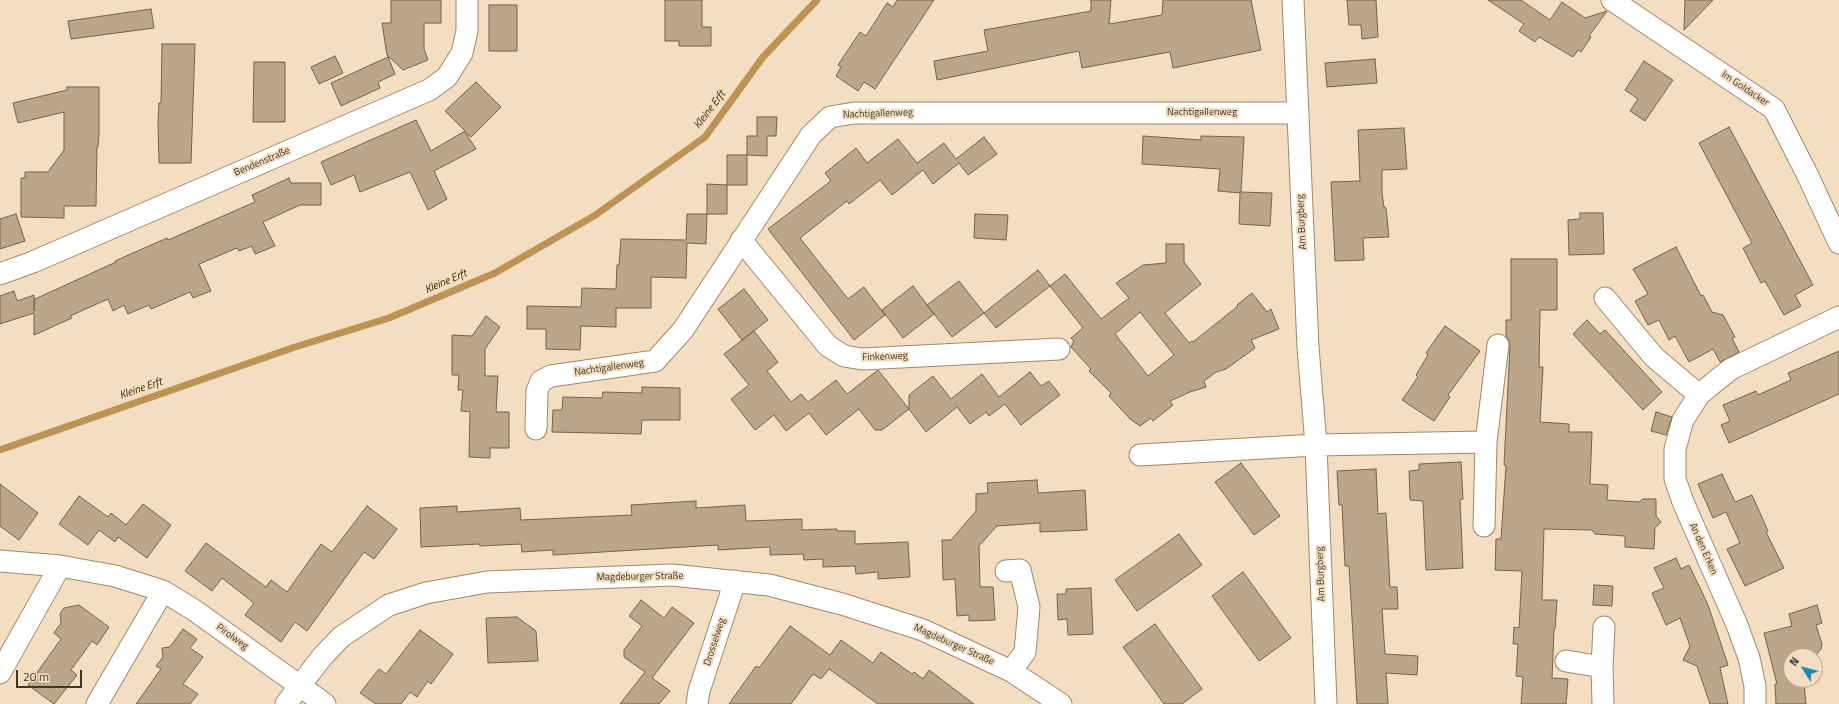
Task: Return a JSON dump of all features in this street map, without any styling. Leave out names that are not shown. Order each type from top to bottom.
[{"type":"street","name":"Bendenstraße","points":[[0,274],[40,259],[429,90],[447,77],[462,53],[467,31],[467,0]]},
{"type":"street","name":"Am Burgberg","points":[[1293,0],[1308,347],[1316,445],[1326,704]]},
{"type":"street","name":"Im Goldacker","points":[[1612,0],[1774,109],[1839,243]]},
{"type":"street","name":"Nachtigallenweg","points":[[536,429],[537,391],[541,380],[551,376],[655,361],[683,330],[811,135],[830,117],[861,113],[1297,113]]},
{"type":"street","name":"Finkenweg","points":[[741,240],[828,346],[844,356],[862,359],[1058,349]]},
{"type":"street","points":[[1606,298],[1654,357],[1699,395]]},
{"type":"street","name":"An den Erken","points":[[1755,704],[1755,686],[1749,658],[1737,626],[1683,502],[1675,479],[1675,449],[1683,420],[1699,395],[1731,369],[1839,317]]},
{"type":"street","points":[[1484,526],[1486,442],[1498,345]]},
{"type":"street","points":[[1140,455],[1316,445],[1486,442]]},
{"type":"street","name":"Pirolweg","points":[[0,561],[60,566],[115,576],[163,591],[194,610],[325,704]]},
{"type":"street","points":[[0,673],[60,566]]},
{"type":"street","points":[[1006,571],[1020,570],[1029,607],[1026,652],[1011,672]]},
{"type":"street","name":"Magdeburger Straße","points":[[286,704],[299,685],[340,637],[389,605],[426,593],[487,582],[672,575],[735,581],[776,587],[842,604],[923,630],[1011,672],[1061,704]]},
{"type":"street","name":"Drosselweg","points":[[697,704],[699,691],[735,581]]},
{"type":"street","points":[[97,704],[163,591]]},
{"type":"street","points":[[1603,704],[1602,667],[1604,627]]},
{"type":"street","points":[[1566,661],[1602,667]]},
{"type":"building","points":[[391,0],[441,0],[441,23],[424,23],[424,49],[428,60],[403,70],[387,55],[382,23],[391,23]]},
{"type":"building","points":[[665,0],[702,0],[702,27],[711,27],[711,46],[679,46],[679,41],[665,41]]},
{"type":"building","points":[[897,0],[934,0],[875,89],[864,82],[858,91],[836,76],[841,67],[838,65],[860,32],[866,36],[887,3],[893,7]]},
{"type":"building","points":[[1091,0],[1111,0],[1109,24],[1162,15],[1163,0],[1251,0],[1261,50],[1173,68],[1170,52],[1082,68],[1079,51],[937,80],[934,61],[988,51],[984,30],[1091,11]]},
{"type":"building","points":[[1347,0],[1376,0],[1378,37],[1362,39],[1361,25],[1349,25]]},
{"type":"building","points":[[1488,0],[1521,0],[1550,20],[1562,2],[1585,18],[1607,11],[1589,36],[1591,37],[1581,52],[1578,50],[1573,57],[1539,37],[1535,42],[1519,31],[1524,24]]},
{"type":"building","points":[[1685,0],[1713,0],[1684,30]]},
{"type":"building","points":[[489,5],[517,5],[517,51],[489,51]]},
{"type":"building","points":[[151,9],[154,28],[71,39],[68,21]]},
{"type":"building","points":[[162,44],[195,44],[191,163],[159,163],[158,122],[159,103],[161,103]]},
{"type":"building","points":[[335,56],[343,73],[319,84],[311,67]]},
{"type":"building","points":[[388,57],[395,74],[378,82],[380,88],[341,106],[331,83]]},
{"type":"building","points":[[1375,59],[1377,83],[1327,87],[1325,63]]},
{"type":"building","points":[[1644,61],[1673,80],[1645,121],[1630,111],[1638,99],[1625,90]]},
{"type":"building","points":[[254,62],[285,62],[285,122],[253,122]]},
{"type":"building","points":[[476,82],[501,107],[471,137],[465,132],[476,149],[434,171],[447,199],[428,210],[410,172],[360,192],[354,175],[331,185],[321,162],[416,120],[431,151],[465,131],[445,111]]},
{"type":"building","points":[[67,87],[99,87],[96,206],[64,206],[64,218],[21,217],[21,178],[25,178],[25,172],[48,172],[64,150],[64,112],[18,123],[13,103],[67,90]]},
{"type":"building","points":[[757,117],[777,117],[776,136],[767,136],[767,156],[747,155],[747,136],[757,136]]},
{"type":"building","points":[[1729,127],[1813,285],[1795,295],[1801,306],[1784,315],[1765,281],[1761,283],[1743,248],[1752,243],[1699,143]]},
{"type":"building","points":[[1404,128],[1407,169],[1382,170],[1382,193],[1384,207],[1386,208],[1389,237],[1363,238],[1364,260],[1335,261],[1331,182],[1360,181],[1358,130]]},
{"type":"building","points":[[1143,136],[1201,140],[1201,136],[1244,137],[1241,192],[1272,193],[1270,226],[1239,224],[1240,193],[1218,191],[1220,169],[1142,164]]},
{"type":"building","points":[[984,137],[997,154],[968,175],[959,163],[933,184],[923,170],[892,195],[880,180],[849,204],[847,201],[800,238],[848,299],[864,287],[885,315],[854,340],[768,229],[831,181],[825,173],[856,148],[867,163],[898,139],[917,163],[944,143],[956,159]]},
{"type":"building","points":[[727,155],[747,155],[747,185],[727,185]]},
{"type":"building","points":[[289,178],[291,183],[321,183],[321,205],[300,205],[263,222],[275,246],[255,254],[252,246],[239,251],[237,248],[199,264],[211,291],[193,298],[190,292],[151,309],[149,305],[128,314],[124,305],[113,311],[108,299],[70,316],[72,318],[34,335],[34,313],[0,324],[0,296],[14,291],[17,301],[34,295],[34,311],[35,299],[167,238],[168,240],[255,202],[252,195]]},
{"type":"building","points":[[707,184],[727,185],[727,214],[707,214]]},
{"type":"building","points":[[1580,213],[1603,213],[1604,254],[1569,255],[1568,220],[1580,219]]},
{"type":"building","points":[[16,214],[25,241],[0,249],[0,219]]},
{"type":"building","points":[[687,214],[707,214],[706,244],[687,243],[686,278],[651,277],[651,308],[616,308],[616,327],[581,326],[580,350],[546,349],[546,329],[527,329],[527,306],[581,307],[582,288],[616,289],[617,265],[619,265],[621,239],[686,240]]},
{"type":"building","points":[[975,214],[1008,215],[1006,240],[974,238]]},
{"type":"building","points":[[1166,244],[1184,244],[1184,262],[1201,284],[1165,313],[1189,343],[1192,341],[1193,342],[1252,293],[1267,312],[1271,309],[1279,329],[1251,340],[1255,348],[1226,369],[1216,372],[1204,381],[1206,387],[1170,401],[1173,405],[1153,421],[1151,418],[1140,426],[1130,419],[1109,396],[1111,393],[1089,371],[1091,369],[1071,347],[1074,341],[1071,338],[1083,328],[1050,286],[1065,274],[1101,319],[1129,298],[1116,283],[1143,265],[1166,263]],"holes":[[[1140,312],[1174,355],[1148,376],[1115,334]]]},
{"type":"building","points":[[1676,247],[1701,296],[1703,295],[1712,312],[1723,315],[1735,337],[1732,338],[1739,352],[1720,362],[1713,349],[1689,362],[1675,336],[1669,340],[1659,320],[1648,325],[1635,301],[1648,294],[1633,269]]},
{"type":"building","points":[[1511,259],[1557,259],[1557,310],[1540,310],[1539,367],[1543,367],[1540,422],[1569,424],[1569,432],[1592,432],[1590,484],[1608,485],[1607,500],[1639,502],[1643,499],[1656,499],[1656,516],[1661,522],[1655,528],[1654,549],[1625,547],[1625,536],[1595,534],[1592,530],[1544,529],[1542,600],[1557,600],[1552,678],[1568,679],[1566,704],[1521,704],[1523,677],[1516,676],[1518,644],[1513,644],[1514,627],[1519,628],[1522,571],[1495,570],[1496,539],[1501,539],[1506,466],[1504,465],[1510,346],[1506,336],[1506,320],[1511,320]]},
{"type":"building","points":[[1038,270],[1050,286],[996,328],[984,313]]},
{"type":"building","points":[[959,281],[984,313],[952,337],[927,305]]},
{"type":"building","points":[[913,286],[934,314],[903,338],[882,310]]},
{"type":"building","points":[[744,289],[768,320],[742,340],[718,309]]},
{"type":"building","points":[[486,316],[500,327],[485,349],[485,376],[498,376],[496,412],[509,412],[509,448],[490,448],[490,458],[469,457],[470,412],[461,411],[463,390],[458,390],[459,375],[452,375],[452,335],[472,336]]},
{"type":"building","points":[[1587,320],[1600,334],[1605,330],[1662,392],[1643,410],[1573,334]]},
{"type":"building","points":[[1445,326],[1480,351],[1448,395],[1450,397],[1434,421],[1402,400],[1418,377],[1416,375],[1428,355],[1426,353]]},
{"type":"building","points":[[754,331],[778,362],[767,371],[791,402],[801,394],[808,402],[836,380],[847,394],[878,370],[909,409],[882,430],[875,430],[859,409],[826,435],[809,413],[786,431],[774,415],[755,430],[731,399],[749,385],[724,354]]},
{"type":"building","points":[[1839,351],[1839,394],[1729,443],[1721,425],[1730,421],[1723,405],[1756,391],[1758,395],[1791,380],[1788,373]]},
{"type":"building","points":[[1030,372],[1041,386],[1049,381],[1060,395],[1021,425],[1005,404],[989,416],[986,412],[970,424],[957,407],[926,432],[909,409],[909,395],[933,376],[951,399],[982,374],[999,397]]},
{"type":"building","points":[[642,387],[680,388],[680,420],[642,420],[641,434],[552,432],[553,410],[562,410],[563,397],[602,398],[603,392],[642,393]]},
{"type":"building","points":[[1656,412],[1672,417],[1666,435],[1651,431]]},
{"type":"building","points":[[1461,462],[1463,499],[1460,500],[1463,568],[1426,570],[1423,501],[1410,500],[1409,471],[1419,470],[1419,464]]},
{"type":"building","points":[[1241,463],[1280,516],[1254,535],[1215,482]]},
{"type":"building","points":[[1376,469],[1378,514],[1386,513],[1390,587],[1397,587],[1398,609],[1382,609],[1385,654],[1418,656],[1417,675],[1386,673],[1388,704],[1357,704],[1349,566],[1345,566],[1342,505],[1339,505],[1337,471]]},
{"type":"building","points":[[1722,474],[1735,502],[1752,495],[1768,531],[1766,532],[1784,568],[1745,586],[1727,549],[1740,543],[1726,512],[1713,518],[1698,484]]},
{"type":"building","points":[[1037,480],[1038,493],[1085,490],[1087,530],[1040,532],[1040,523],[997,526],[979,546],[980,587],[993,587],[995,620],[969,621],[969,615],[957,616],[955,579],[943,580],[942,540],[951,540],[976,511],[976,494],[988,493],[987,483]]},
{"type":"building","points":[[0,484],[38,513],[19,540],[0,526]]},
{"type":"building","points":[[79,496],[108,517],[111,513],[126,525],[143,504],[171,525],[147,558],[118,537],[115,542],[99,530],[88,545],[59,524]]},
{"type":"building","points":[[696,501],[696,508],[745,505],[746,521],[802,519],[802,530],[837,529],[837,531],[855,531],[855,544],[908,542],[910,577],[878,579],[878,572],[856,574],[855,566],[823,567],[823,559],[804,560],[803,554],[770,555],[770,547],[718,550],[718,545],[553,555],[553,550],[522,552],[521,544],[480,546],[479,544],[421,547],[420,508],[457,506],[457,512],[520,508],[521,520],[632,515],[631,505]]},
{"type":"building","points":[[367,506],[397,529],[374,559],[364,552],[307,631],[295,622],[281,642],[245,615],[254,603],[222,578],[212,591],[185,571],[206,543],[266,587],[271,580],[287,592],[321,544],[332,552]]},
{"type":"building","points":[[1179,534],[1202,565],[1137,611],[1115,580]]},
{"type":"building","points":[[1676,558],[1681,569],[1689,565],[1708,605],[1728,665],[1720,668],[1728,704],[1710,704],[1697,666],[1683,660],[1690,646],[1680,618],[1666,625],[1652,593],[1664,588],[1654,568]]},
{"type":"building","points":[[1243,572],[1291,638],[1259,661],[1212,596]]},
{"type":"building","points":[[1594,585],[1613,586],[1612,606],[1593,605]]},
{"type":"building","points":[[1091,588],[1093,634],[1068,635],[1067,619],[1058,620],[1057,594],[1066,594],[1066,589]]},
{"type":"building","points":[[641,600],[664,618],[672,607],[694,623],[652,678],[670,691],[659,704],[620,704],[645,672],[624,657],[624,650],[642,626],[629,616]]},
{"type":"building","points":[[79,605],[109,627],[97,645],[92,641],[71,670],[77,675],[54,704],[28,685],[61,639],[54,633],[61,623],[60,614],[64,608]]},
{"type":"building","points":[[1817,605],[1822,623],[1816,625],[1822,644],[1821,648],[1783,648],[1783,688],[1804,688],[1806,704],[1776,704],[1775,684],[1777,684],[1764,633],[1792,626],[1789,614]]},
{"type":"building","points":[[517,617],[536,631],[538,661],[488,663],[486,618]]},
{"type":"building","points":[[1155,624],[1202,689],[1182,704],[1164,704],[1123,647]]},
{"type":"building","points":[[790,626],[830,655],[841,640],[873,663],[881,652],[912,674],[914,672],[923,679],[929,670],[974,704],[878,704],[829,669],[821,679],[813,674],[791,704],[729,704],[756,666],[759,668]]},
{"type":"building","points":[[183,629],[197,639],[190,648],[203,657],[183,684],[198,694],[190,704],[136,704],[161,669],[156,666],[163,657],[162,648],[170,647]]},
{"type":"building","points":[[420,630],[453,654],[431,684],[428,681],[417,697],[410,692],[401,704],[376,704],[360,693],[379,669],[386,674]]},
{"type":"waterway","name":"Kleine Erft","points":[[0,450],[295,347],[389,318],[495,273],[594,216],[705,137],[763,57],[817,0]]}]
